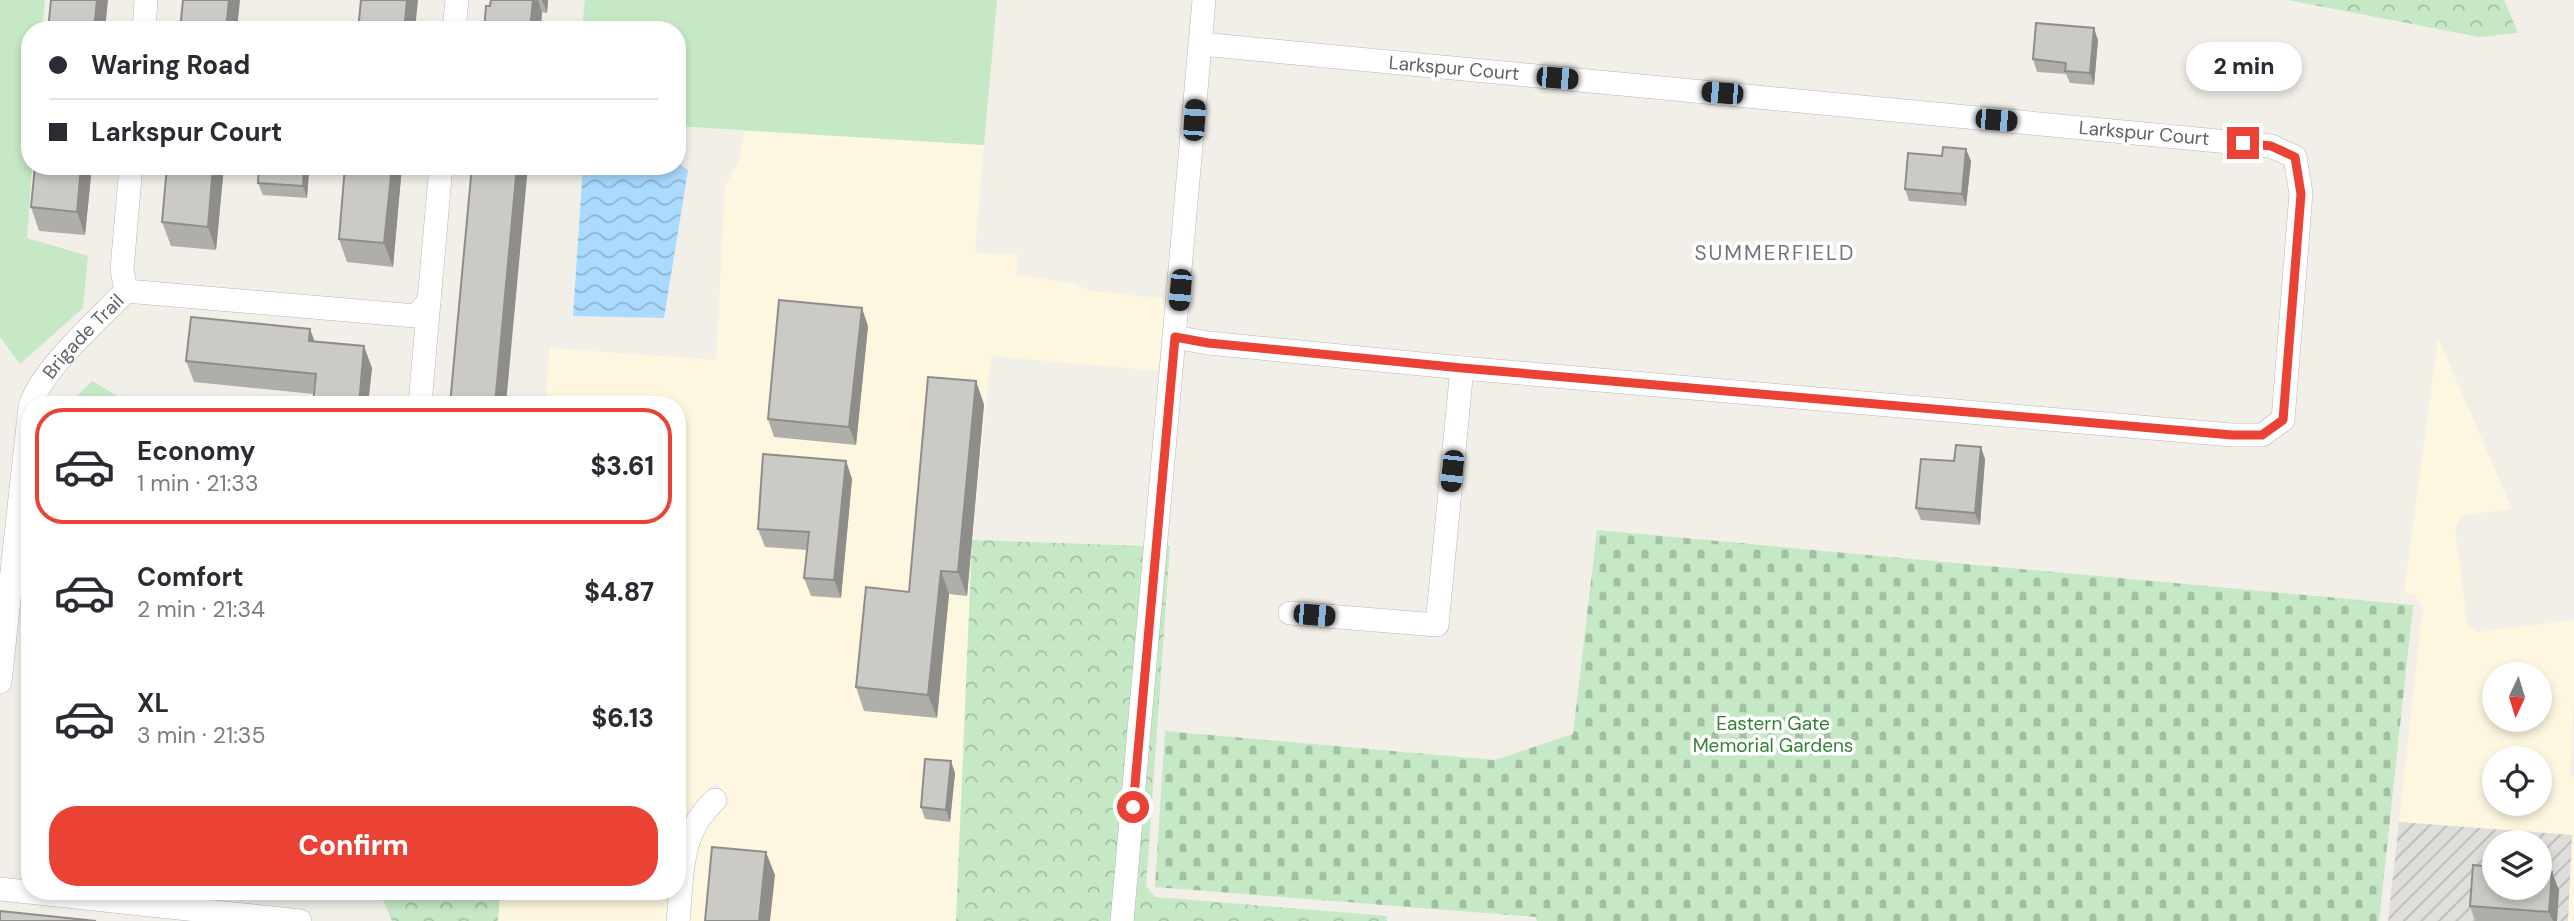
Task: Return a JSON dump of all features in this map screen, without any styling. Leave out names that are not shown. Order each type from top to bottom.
[{"type":"street","points":[[145,21],[146,0]]},
{"type":"street","points":[[455,21],[457,0]]},
{"type":"street","points":[[1122,921],[1204,0]]},
{"type":"street","name":"Larkspur Court","points":[[1175,337],[1208,343],[1462,368],[2232,435],[2262,435],[2283,420],[2301,194],[2295,157],[2271,146],[1200,44]]},
{"type":"street","name":"Brigade Trail","points":[[34,396],[69,351],[126,291],[122,269],[130,175]]},
{"type":"street","points":[[421,396],[440,175]]},
{"type":"street","points":[[126,291],[416,316],[429,301]]},
{"type":"street","points":[[1290,612],[1437,625],[1462,368]]},
{"type":"street","name":"Brigade Trail","points":[[0,682],[21,489]]},
{"type":"street","points":[[686,850],[694,825],[715,800]]},
{"type":"street","points":[[0,889],[21,891]]},
{"type":"street","points":[[103,900],[300,921]]},
{"type":"street","points":[[678,921],[680,900]]},
{"type":"shaded area","points":[[744,131],[984,145],[975,253],[1018,255],[1016,275],[1071,283],[1090,291],[1168,299],[1162,371],[991,356],[972,540],[956,921],[689,921],[697,844],[703,832],[730,802],[717,783],[700,798],[686,816],[686,396],[546,396],[550,348],[716,360],[725,186],[738,164]]},
{"type":"shaded area","points":[[2438,338],[2512,509],[2463,515],[2455,528],[2467,623],[2477,632],[2574,620],[2570,776],[2574,777],[2574,921],[2568,921],[2571,835],[2552,834],[2552,830],[2505,830],[2399,822],[2423,606],[2414,594],[2404,593]]},
{"type":"shaded area","points":[[2399,822],[2505,830],[2482,830],[2482,900],[2552,900],[2552,833],[2572,835],[2568,921],[2388,921]]},
{"type":"shaded area","points":[[500,900],[670,900],[668,921],[498,921]]},
{"type":"green space","points":[[0,0],[45,0],[43,21],[21,21],[21,175],[31,175],[27,238],[88,256],[83,308],[20,364],[0,337]]},
{"type":"green space","points":[[585,0],[997,0],[984,145],[686,127],[686,21],[583,21]]},
{"type":"green space","points":[[2288,0],[2504,0],[2518,33],[2479,37]]},
{"type":"green space","points":[[92,381],[117,396],[77,396]]},
{"type":"green space","name":"Eastern Gate Memorial Gardens","points":[[1597,530],[2413,605],[2379,921],[1537,921],[1536,917],[1155,887],[1165,731],[1495,760],[1573,734]]},
{"type":"green space","points":[[972,540],[1146,546],[1111,921],[956,921]]},
{"type":"green space","points":[[1167,546],[1170,546],[1146,886],[1155,897],[1387,916],[1387,921],[1133,921]]},
{"type":"green space","points":[[383,900],[499,900],[498,921],[392,921]]},
{"type":"water","points":[[686,169],[688,170],[664,318],[573,316],[582,175],[686,175]]},
{"type":"building","points":[[51,0],[97,0],[95,21],[49,21]]},
{"type":"building","points":[[183,0],[229,0],[227,21],[181,21]]},
{"type":"building","points":[[361,0],[407,0],[405,21],[359,21]]},
{"type":"building","points":[[491,0],[533,0],[531,21],[485,21],[486,6],[490,6]]},
{"type":"building","points":[[2036,23],[2094,28],[2090,73],[2065,71],[2066,63],[2033,59]]},
{"type":"building","points":[[1943,147],[1966,149],[1962,194],[1905,189],[1908,153],[1942,156]]},
{"type":"building","points":[[34,175],[80,175],[77,212],[31,207]]},
{"type":"building","points":[[166,175],[212,175],[208,227],[162,222]]},
{"type":"building","points":[[258,175],[304,175],[303,186],[258,183]]},
{"type":"building","points":[[344,175],[391,175],[384,243],[339,239]]},
{"type":"building","points":[[471,175],[516,175],[496,396],[451,396]]},
{"type":"building","points":[[779,300],[862,308],[849,427],[768,419]]},
{"type":"building","points":[[191,317],[310,329],[309,341],[364,346],[360,396],[314,396],[316,374],[186,361]]},
{"type":"building","points":[[928,377],[976,381],[958,572],[941,571],[928,695],[856,687],[866,587],[909,592]]},
{"type":"building","points":[[1956,445],[1981,447],[1975,513],[1916,508],[1921,459],[1954,461]]},
{"type":"building","points":[[763,454],[846,461],[834,580],[804,578],[809,532],[758,529]]},
{"type":"building","points":[[925,759],[951,761],[946,810],[921,807]]},
{"type":"building","points":[[712,847],[766,852],[759,921],[705,921]]},
{"type":"building","points":[[2473,865],[2482,866],[2482,900],[2550,900],[2549,912],[2470,906]]},
{"type":"building","points":[[0,911],[96,921],[0,921]]},
{"type":"district","name":"SUMMERFIELD","points":[[1775,253]]},
{"type":"route","points":[[1133,807],[1175,337],[1208,343],[1462,368],[2232,435],[2262,435],[2283,420],[2301,194],[2295,157],[2271,146],[2243,143]]}]
